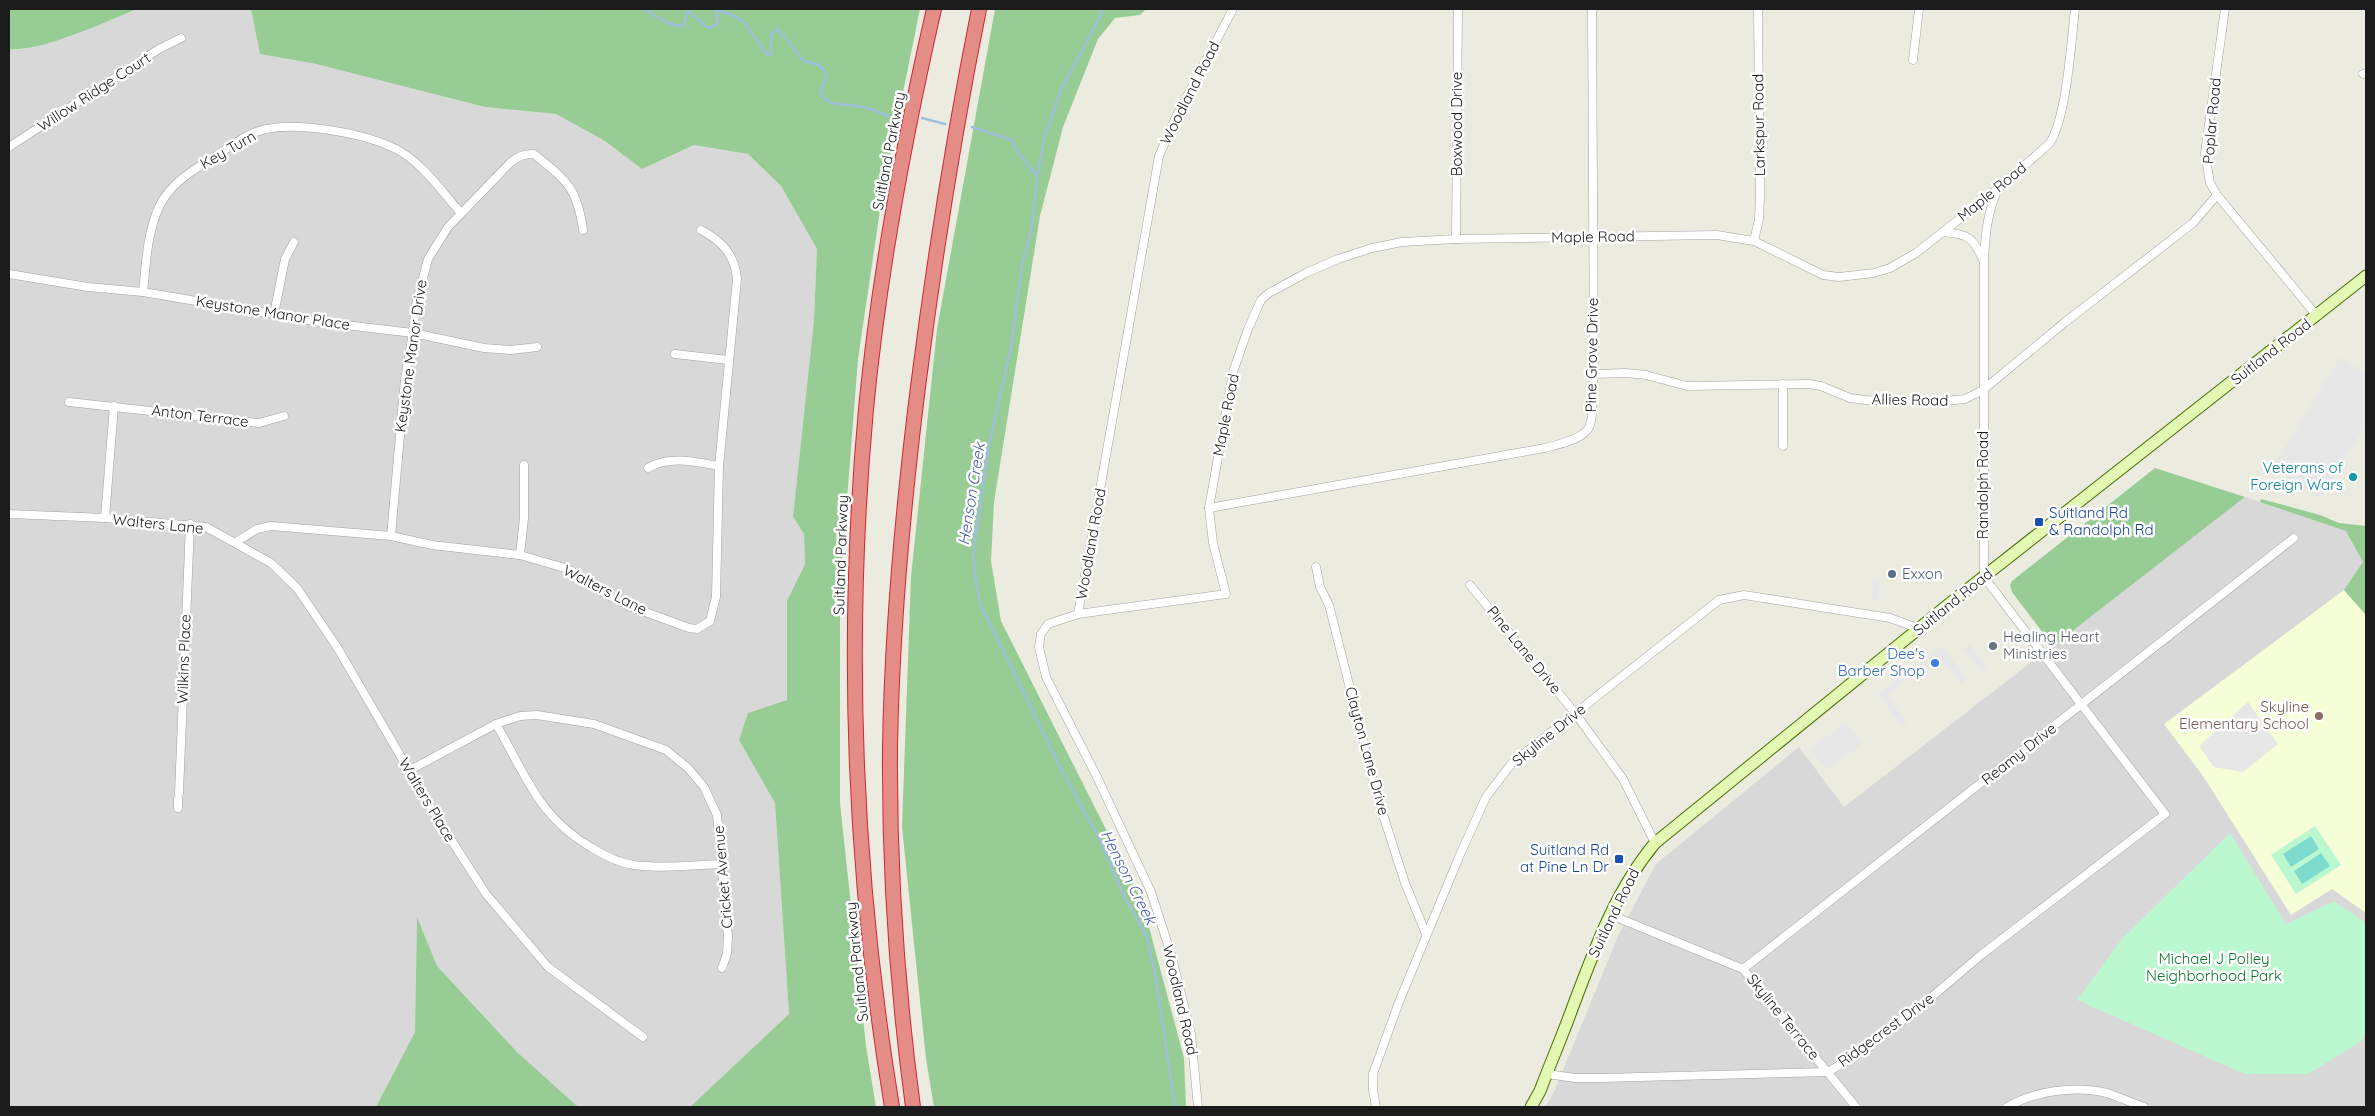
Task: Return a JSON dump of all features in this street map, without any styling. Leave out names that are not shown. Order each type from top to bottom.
[{"type":"highway","name":"Suitland Parkway","points":[[892,1107],[874,974],[862,847],[855,687],[856,550],[866,407],[884,271],[910,124],[934,9]]},
{"type":"highway","points":[[913,1107],[902,1015],[892,879],[890,745],[896,609],[904,508],[925,335],[947,183],[979,9]]},
{"type":"main road","name":"Suitland Road","points":[[1531,1107],[1547,1074],[1611,915],[1632,874],[1655,843],[1984,577],[2366,276]]},
{"type":"street","name":"Woodland Road","points":[[1198,1107],[1191,1034],[1172,954],[1151,892],[1110,803],[1042,665],[1038,647],[1041,634],[1048,624],[1078,614],[1159,156],[1175,120],[1233,9]]},
{"type":"street","name":"Boxwood Drive","points":[[1456,239],[1458,9]]},
{"type":"street","name":"Pine Grove Drive","points":[[1208,508],[1545,448],[1577,439],[1590,429],[1594,374],[1592,9]]},
{"type":"street","name":"Larkspur Road","points":[[1754,241],[1760,219],[1758,9]]},
{"type":"street","points":[[1913,60],[1920,9]]},
{"type":"street","name":"Maple Road","points":[[1078,614],[1226,594],[1213,543],[1208,508],[1233,372],[1248,329],[1261,300],[1284,284],[1347,256],[1402,242],[1456,239],[1717,235],[1754,241],[1823,275],[1839,277],[1874,273],[1890,268],[1916,253],[1999,188],[2039,155],[2055,134],[2061,113],[2075,9]]},
{"type":"street","name":"Poplar Road","points":[[2225,9],[2205,153],[2210,183],[2317,316]]},
{"type":"street","name":"Willow Ridge Court","points":[[9,147],[159,49],[181,38]]},
{"type":"street","name":"Key Turn","points":[[143,292],[152,226],[159,207],[170,190],[181,178],[199,166],[255,132],[272,127],[316,128],[372,141],[397,150],[418,166],[461,212]]},
{"type":"street","name":"Keystone Manor Drive","points":[[391,536],[401,411],[416,305],[428,259],[448,227],[516,158],[534,154],[569,184],[580,208],[583,230]]},
{"type":"street","name":"Randolph Road","points":[[1984,577],[1984,262],[1990,206],[1999,188]]},
{"type":"street","name":"Allies Road","points":[[1594,374],[1626,373],[1646,375],[1686,386],[1783,384],[1821,386],[1850,398],[1865,400],[1955,401],[1983,390],[2064,323],[2193,223],[2218,195]]},
{"type":"street","name":"Walters Lane","points":[[9,514],[190,524],[206,527],[236,542],[257,529],[271,526],[391,536],[432,545],[520,555],[568,569],[606,594],[629,606],[689,628],[704,626],[710,621],[716,597],[719,466],[728,360],[737,296],[736,266],[726,247],[701,230]]},
{"type":"street","points":[[1943,232],[1960,233],[1969,237],[1976,244],[1984,262]]},
{"type":"street","points":[[274,314],[285,259],[294,242]]},
{"type":"street","name":"Keystone Manor Place","points":[[9,274],[88,287],[143,292],[274,314],[413,334],[498,350],[537,347]]},
{"type":"street","points":[[675,354],[728,360]]},
{"type":"street","points":[[1783,384],[1783,446]]},
{"type":"street","name":"Anton Terrace","points":[[69,402],[259,423],[266,423],[284,416]]},
{"type":"street","points":[[105,518],[114,406]]},
{"type":"street","points":[[648,468],[656,463],[666,461],[700,462],[719,466]]},
{"type":"street","points":[[520,555],[524,518],[524,465]]},
{"type":"street","name":"Wilkins Place","points":[[178,808],[190,524]]},
{"type":"street","name":"Reamy Drive","points":[[1743,969],[2294,538]]},
{"type":"street","name":"Walters Place","points":[[236,542],[271,563],[297,588],[337,647],[432,810],[486,894],[548,967],[643,1038]]},
{"type":"street","name":"Clayton Lane Drive","points":[[1316,567],[1320,587],[1329,605],[1377,796],[1405,884],[1426,934]]},
{"type":"street","points":[[1984,577],[2080,706]]},
{"type":"street","name":"Pine Lane Drive","points":[[1470,585],[1575,713],[1623,779],[1655,843]]},
{"type":"street","name":"Skyline Drive","points":[[1376,1107],[1373,1074],[1377,1059],[1426,934],[1486,796],[1512,763],[1720,600],[1744,596],[1890,618],[1920,629]]},
{"type":"street","name":"Ridgecrest Drive","points":[[1547,1074],[1575,1078],[1602,1078],[1828,1072],[1866,1049],[1927,1001],[1980,955],[2165,814],[2080,706]]},
{"type":"street","name":"Cricket Avenue","points":[[410,770],[496,724],[520,716],[559,717],[594,724],[666,750],[688,768],[704,787],[718,815],[728,937],[727,954],[722,968]]},
{"type":"street","points":[[496,724],[535,795],[550,816],[579,841],[602,854],[634,865],[722,864]]},
{"type":"street","name":"Skyline Terrace","points":[[1611,915],[1743,969],[1856,1107]]},
{"type":"street","points":[[2007,1107],[2037,1094],[2091,1091],[2106,1093],[2144,1107]]},
{"type":"shaded area","points":[[137,9],[251,9],[260,54],[316,64],[485,107],[556,114],[605,141],[642,169],[694,145],[748,154],[781,186],[817,249],[814,320],[793,517],[804,534],[805,564],[787,601],[787,700],[748,713],[739,740],[775,803],[789,1014],[690,1107],[582,1107],[576,1105],[518,1053],[437,966],[417,918],[415,1032],[376,1107],[9,1107],[9,49],[19,50],[71,35]]},
{"type":"shaded area","points":[[2340,357],[2366,373],[2366,424],[2321,499],[2272,468]]},
{"type":"shaded area","points":[[2245,497],[2366,537],[2366,1107],[1545,1107],[1554,1092],[1618,936],[1656,864],[1799,747],[1844,807]]},
{"type":"shaded area","points":[[1873,578],[1880,578],[1878,601],[1871,600]]},
{"type":"shaded area","points":[[2344,590],[2366,615],[2366,913],[2332,889],[2291,915],[2203,776],[2164,724]]},
{"type":"shaded area","points":[[1969,644],[1988,668],[1982,672],[1963,648]]},
{"type":"shaded area","points":[[1942,646],[1967,679],[1961,684],[1940,656],[1887,695],[1907,722],[1902,726],[1878,694]]},
{"type":"shaded area","points":[[2248,702],[2278,744],[2243,772],[2214,767],[2199,746]]},
{"type":"shaded area","points":[[1846,722],[1863,743],[1827,770],[1811,749]]},
{"type":"shaded area","points":[[2311,836],[2319,849],[2291,867],[2283,854]]},
{"type":"shaded area","points":[[2321,853],[2330,866],[2302,884],[2294,871]]},
{"type":"green space","points":[[9,9],[137,9],[55,41],[22,49],[9,49]]},
{"type":"green space","points":[[251,9],[920,9],[883,190],[858,359],[840,588],[840,803],[866,1046],[876,1107],[690,1107],[789,1014],[775,803],[739,740],[748,713],[787,700],[787,601],[805,564],[804,534],[793,517],[814,320],[817,249],[781,186],[748,154],[694,145],[642,169],[605,141],[556,114],[485,107],[316,64],[260,54]]},
{"type":"green space","points":[[995,9],[1146,9],[1140,15],[1115,18],[1098,39],[1063,127],[1040,216],[994,502],[991,561],[1001,621],[1142,901],[1184,1058],[1186,1107],[934,1107],[926,1059],[902,827],[911,577],[937,329]]},
{"type":"green space","points":[[2155,468],[2245,497],[2053,646],[2012,592],[2010,585],[2012,581]]},
{"type":"green space","points":[[2261,499],[2320,515],[2339,523],[2366,526],[2366,615],[2344,590],[2363,562],[2346,531],[2260,502]]},
{"type":"green space","points":[[2315,826],[2341,865],[2296,894],[2271,855]]},
{"type":"green space","name":"Michael J Polley Neighborhood Park","points":[[2230,833],[2286,924],[2334,901],[2366,923],[2366,1034],[2360,1042],[2308,1074],[2245,1074],[2077,1000],[2121,940]]},
{"type":"green space","points":[[417,917],[437,966],[518,1053],[576,1105],[582,1107],[376,1107],[415,1032]]},
{"type":"waterway","points":[[517,9],[528,9]]},
{"type":"waterway","points":[[644,9],[673,25],[684,25],[687,12],[708,28],[718,24],[716,10],[728,14],[748,26],[768,55],[771,54],[771,34],[778,29],[804,61],[819,65],[825,71],[826,78],[820,92],[827,101],[862,107],[888,116]]},
{"type":"waterway","name":"Henson Creek","points":[[1102,9],[1100,17],[1061,90],[1045,136],[1037,176],[1032,226],[1022,265],[1011,347],[988,450],[973,554],[981,606],[1061,769],[1102,844],[1124,896],[1146,935],[1155,973],[1175,1107]]},
{"type":"waterway","points":[[922,118],[945,124]]},
{"type":"waterway","points":[[972,127],[1012,140],[1016,150],[1037,176]]},
{"type":"place","name":"Veterans of Foreign Wars","points":[[2353,477]]},
{"type":"place","name":"Suitland Rd & Randolph Rd","points":[[2039,522]]},
{"type":"place","name":"Exxon","points":[[1892,574]]},
{"type":"place","name":"Healing Heart Ministries","points":[[1993,646]]},
{"type":"place","name":"Dee's Barber Shop","points":[[1935,663]]},
{"type":"place","name":"Skyline Elementary School","points":[[2319,716]]},
{"type":"place","name":"Suitland Rd at Pine Ln Dr","points":[[1619,859]]}]
